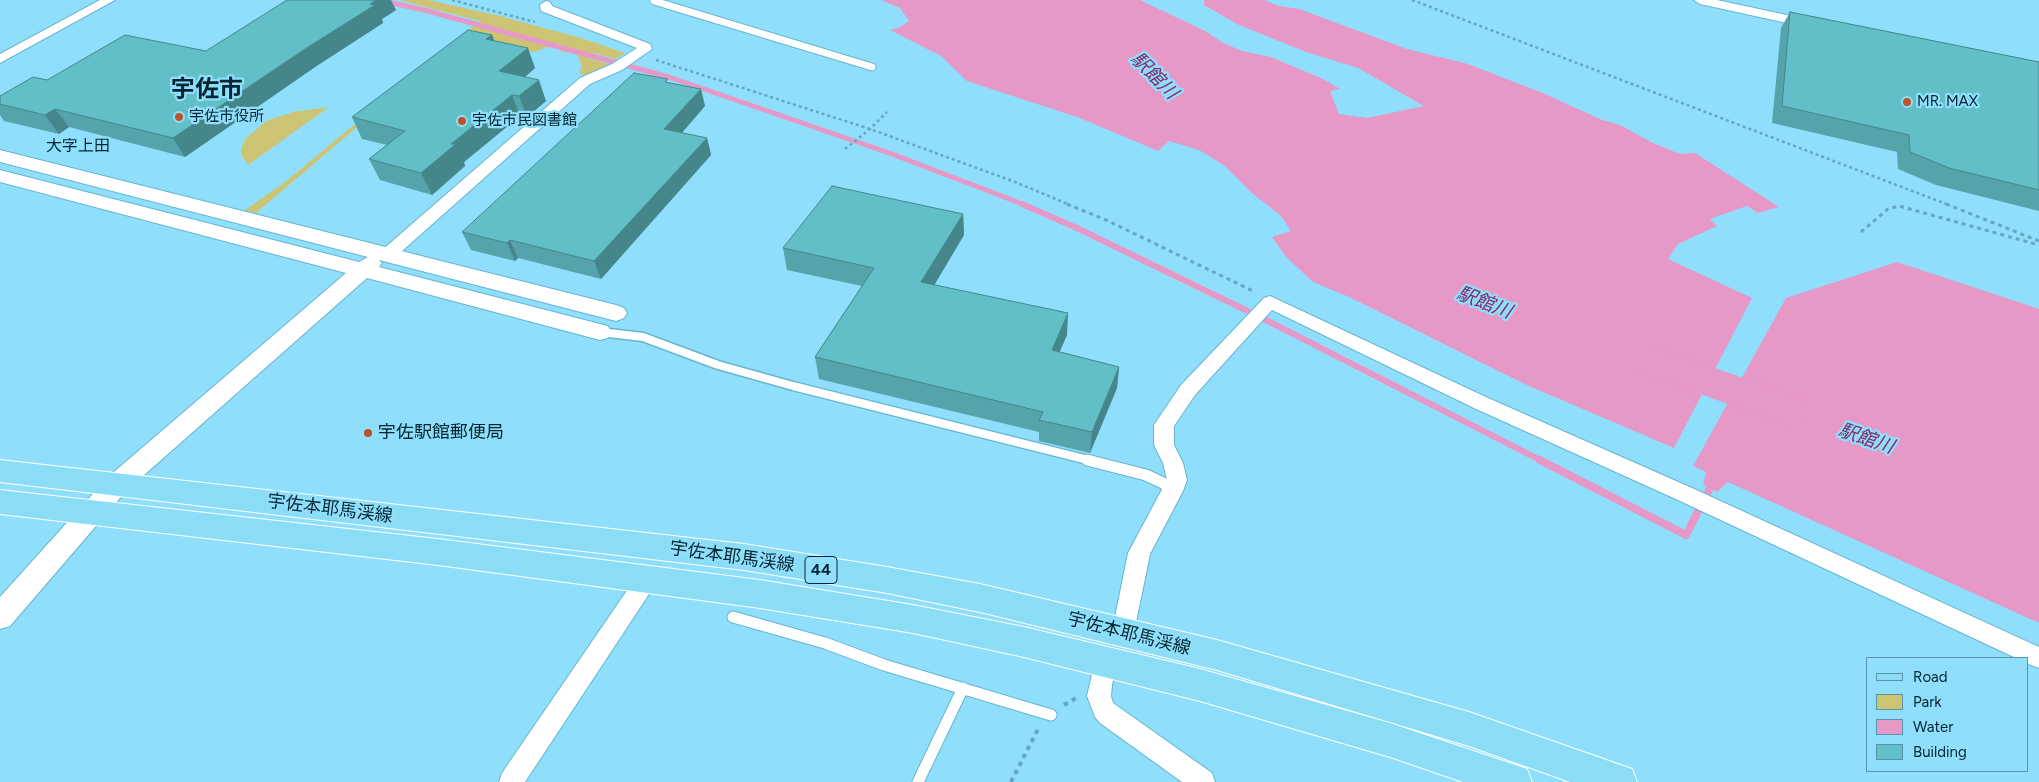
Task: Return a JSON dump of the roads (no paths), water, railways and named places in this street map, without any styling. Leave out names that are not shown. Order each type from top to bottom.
[{"type":"main road","name":"宇佐本耶馬渓線","points":[[0,470],[744,558],[887,580],[980,598],[1217,655],[1387,703],[1470,729],[1619,782]]},
{"type":"main road","name":"宇佐本耶馬渓線","points":[[0,502],[358,542],[839,606],[1024,642],[1106,662],[1300,713],[1399,743],[1514,782]]},
{"type":"street","points":[[0,59],[109,0]]},
{"type":"street","points":[[1700,0],[1826,27]]},
{"type":"street","points":[[0,617],[117,484],[362,270],[385,254],[584,80],[617,67],[645,49],[645,47],[546,8],[546,5]]},
{"type":"street","points":[[0,156],[616,313]]},
{"type":"street","points":[[0,176],[600,332]]},
{"type":"street","points":[[1123,632],[1139,553],[1173,491],[1176,475],[1164,445],[1163,432],[1165,422],[1194,384],[1270,302],[1482,403],[1685,494],[2039,658]]},
{"type":"street","points":[[511,782],[647,579]]},
{"type":"street","points":[[1106,662],[1099,696],[1103,709],[1108,715],[1203,782]]},
{"type":"lane","points":[[654,1],[872,67]]},
{"type":"lane","points":[[600,332],[643,338],[718,365],[793,386],[1146,475],[1163,483],[1173,491]]},
{"type":"lane","points":[[733,617],[824,643],[884,665],[1051,715]]},
{"type":"lane","points":[[918,782],[962,688]]},
{"type":"water","points":[[881,0],[1140,0],[1207,32],[1223,43],[1242,51],[1271,57],[1323,79],[1340,89],[1330,91],[1339,114],[1367,118],[1424,106],[1358,68],[1306,52],[1239,25],[1204,5],[1204,0],[1264,0],[1279,6],[1299,9],[1407,49],[1468,64],[1545,94],[1602,120],[1620,125],[1653,143],[1680,154],[1695,153],[1779,207],[1758,213],[1747,206],[1710,219],[1717,226],[1678,244],[1668,259],[1752,298],[1674,448],[1529,386],[1349,297],[1313,282],[1286,257],[1272,237],[1291,231],[1281,216],[1252,193],[1225,166],[1199,150],[1169,141],[1158,151],[1080,118],[967,81],[941,56],[890,30],[900,27],[909,21],[900,8]]},
{"type":"water","points":[[1897,262],[2039,309],[2039,623],[1728,482],[1717,492],[1703,484],[1706,472],[1693,466],[1786,298]]},
{"type":"waterway","points":[[379,0],[424,10],[672,78],[892,154],[1025,205]]},
{"type":"waterway","points":[[1022,204],[1077,228],[1268,321],[1542,461]]},
{"type":"waterway","name":"駅館川","points":[[1654,362],[1789,410]]},
{"type":"waterway","points":[[1540,460],[1686,535],[1710,488]]},
{"type":"place","name":"MR. MAX","points":[[1907,102]]},
{"type":"place","name":"宇佐市役所","points":[[179,117]]},
{"type":"place","name":"宇佐市民図書館","points":[[462,121]]},
{"type":"place","name":"宇佐駅館郵便局","points":[[368,433]]},
{"type":"district","name":"宇佐市","points":[[207,90]]},
{"type":"district","name":"大字上田","points":[[78,146]]}]
